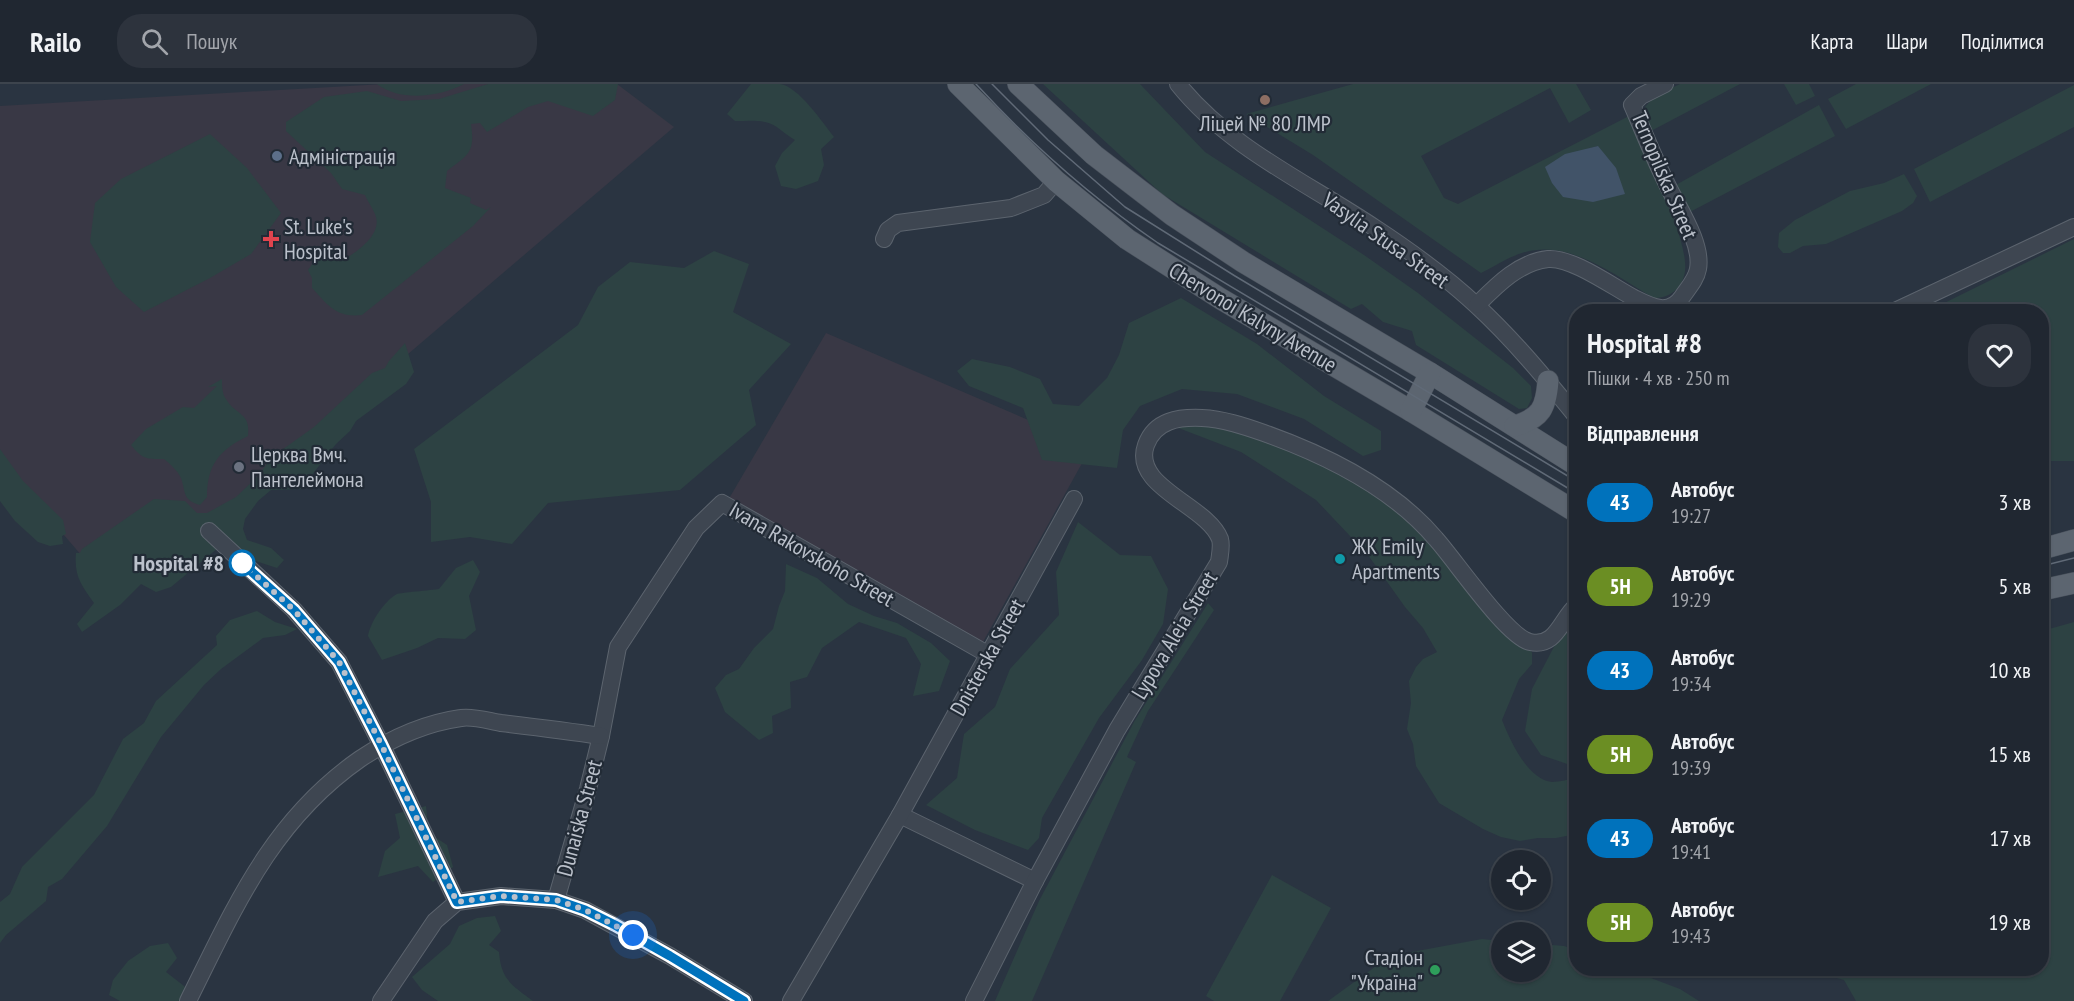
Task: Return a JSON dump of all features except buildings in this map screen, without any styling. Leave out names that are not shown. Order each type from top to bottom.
[{"type":"main road","name":"Chervonoi Kalyny Avenue","points":[[958,84],[1056,181],[1118,232],[1163,263],[1569,508]]},
{"type":"main road","name":"Chervonoi Kalyny Avenue","points":[[1018,84],[1094,155],[1172,215],[1243,262],[1430,373],[1569,461]]},
{"type":"main road","points":[[1411,411],[1430,373]]},
{"type":"main road","points":[[1515,426],[1531,421],[1541,412],[1546,399],[1548,381]]},
{"type":"main road","points":[[2049,547],[2074,540]]},
{"type":"main road","points":[[2049,588],[2074,582]]},
{"type":"street","name":"Vasylia Stusa Street","points":[[1178,84],[1198,108],[1221,128],[1264,159],[1376,228],[1420,259],[1477,305],[1548,381],[1569,407]]},
{"type":"street","name":"Ternopilska Street","points":[[1665,84],[1641,96],[1632,105],[1665,181],[1691,231],[1698,257],[1695,278],[1676,304]]},
{"type":"street","points":[[884,239],[888,230],[898,223],[1011,208],[1032,201],[1044,195],[1056,181]]},
{"type":"street","points":[[1910,304],[2074,227]]},
{"type":"street","name":"Ternopilska Street","points":[[1477,305],[1502,281],[1522,267],[1550,258],[1580,268],[1649,304]]},
{"type":"street","name":"Lypova Aleia Street","points":[[974,1001],[1035,881],[1117,730],[1219,562],[1220,540],[1211,524],[1160,485],[1147,470],[1144,456],[1145,446],[1151,434],[1168,421],[1209,418],[1250,428],[1289,442],[1339,465],[1389,495],[1435,537],[1498,615],[1517,636],[1528,642],[1538,643],[1555,636],[1569,615]]},
{"type":"street","name":"Dnisterska Street","points":[[791,1001],[900,815],[1074,500]]},
{"type":"street","name":"Ivana Rakovskoho Street","points":[[601,736],[618,647],[696,528],[722,503],[988,655]]},
{"type":"street","points":[[209,531],[294,610],[339,662],[457,902],[435,921],[381,1001]]},
{"type":"street","points":[[188,1001],[238,901],[268,850],[320,790],[381,744],[421,728],[463,717],[601,736]]},
{"type":"street","name":"Dunaiska Street","points":[[556,900],[601,736]]},
{"type":"street","points":[[900,815],[1035,881]]},
{"type":"street","name":"Dunaiska Street","points":[[457,902],[501,896],[556,900],[585,910],[670,956],[744,1001]]},
{"type":"shaded area","name":"St. Luke's Hospital","points":[[384,84],[617,84],[674,127],[120,600],[0,461],[0,106]]},
{"type":"shaded area","points":[[1598,146],[1616,168],[1625,194],[1593,202],[1563,197],[1552,183],[1545,167],[1565,154]]},
{"type":"shaded area","points":[[826,333],[1091,447],[983,642],[727,502]]},
{"type":"green space","points":[[377,84],[464,84],[444,92],[420,96],[386,90]]},
{"type":"green space","points":[[488,84],[618,84],[615,100],[593,116],[548,101],[528,107],[487,132],[480,123],[471,124],[472,141],[469,152],[447,171],[445,188],[471,198],[470,203],[486,210],[491,207],[473,226],[362,315],[345,314],[333,309],[312,288],[312,278],[308,270],[317,257],[330,247],[343,260],[355,252],[367,242],[375,230],[376,217],[365,195],[342,189],[331,173],[286,131],[286,122],[324,97],[367,91],[401,101],[439,99]]},
{"type":"green space","points":[[751,84],[787,86],[810,106],[834,137],[821,149],[824,165],[818,181],[796,189],[781,186],[775,166],[782,153],[795,140],[769,123],[735,121],[727,114]]},
{"type":"green space","points":[[1043,84],[1140,84],[1205,152],[1364,255],[1418,293],[1513,368],[1531,386],[1532,398],[1527,408],[1519,409],[1416,345],[1412,331],[1383,322],[1362,304],[1351,309],[1162,194]]},
{"type":"green space","points":[[1353,84],[1576,84],[1591,110],[1569,123],[1550,88],[1421,156],[1444,198],[1458,204],[1629,116],[1673,216],[1684,256],[1684,277],[1675,291],[1660,298],[1654,298],[1608,270],[1575,255],[1540,250],[1522,253],[1481,273],[1313,155],[1246,114]],"holes":[[[1598,146],[1552,183],[1587,149]]]},
{"type":"green space","points":[[1680,84],[1740,84],[1651,131],[1645,117],[1645,107],[1655,96]]},
{"type":"green space","points":[[1784,84],[1809,84],[1815,96],[1796,105]]},
{"type":"green space","points":[[1856,84],[1931,84],[1846,129],[1828,99]]},
{"type":"green space","points":[[2074,85],[2074,127],[1930,202],[1914,169]]},
{"type":"green space","points":[[1819,105],[1835,136],[1688,213],[1674,186]]},
{"type":"green space","points":[[210,134],[247,168],[281,213],[251,254],[144,312],[116,287],[90,242],[95,203],[121,179]]},
{"type":"green space","points":[[1904,174],[1917,196],[1913,203],[1902,211],[1826,244],[1803,246],[1790,253],[1783,253],[1778,247],[1779,233],[1795,220],[1850,191],[1884,183]]},
{"type":"green space","points":[[2074,239],[2074,461],[2049,461],[2049,304],[1942,304]]},
{"type":"green space","points":[[714,251],[749,264],[733,312],[791,344],[749,390],[756,425],[680,490],[548,503],[512,544],[470,537],[431,542],[431,502],[414,449],[578,325],[598,287],[630,262],[684,268]]},
{"type":"green space","points":[[1181,298],[1257,344],[1324,396],[1381,431],[1381,450],[1363,456],[1304,419],[1237,394],[1182,389],[1140,406],[1123,430],[1117,468],[1042,460],[1023,408],[969,386],[957,371],[972,359],[1010,367],[1040,379],[1053,404],[1079,406],[1107,378],[1119,355],[1129,323]]},
{"type":"green space","points":[[405,343],[414,372],[406,384],[356,421],[301,489],[271,490],[258,501],[245,519],[243,529],[247,540],[271,548],[284,560],[277,568],[240,556],[224,543],[171,587],[156,592],[141,584],[120,605],[82,632],[77,624],[94,603],[79,580],[76,553],[80,553],[82,549],[154,499],[185,501],[197,513],[207,513],[236,497],[258,476],[272,457],[314,427],[372,373],[385,368]]},
{"type":"green space","points":[[222,379],[222,390],[225,397],[247,422],[248,436],[222,453],[212,467],[207,497],[200,505],[187,498],[180,475],[164,459],[146,458],[131,445],[146,429],[183,407],[194,408],[217,386],[208,387]]},
{"type":"green space","points":[[1168,424],[1236,426],[1337,470],[1409,518],[1437,554],[1528,646],[1532,653],[1532,664],[1519,679],[1502,720],[1521,757],[1535,774],[1552,782],[1569,779],[1569,835],[1520,841],[1501,837],[1439,803],[1416,766],[1413,744],[1407,729],[1411,703],[1409,681],[1423,659],[1437,652],[1423,628],[1368,555],[1316,500],[1241,452]]},
{"type":"green space","points":[[0,449],[23,481],[63,520],[66,534],[62,536],[63,544],[50,546],[38,542],[15,521],[0,501]]},
{"type":"green space","points":[[1078,522],[1120,555],[1151,556],[1168,589],[1163,624],[1142,660],[1099,718],[1042,818],[1039,838],[1028,850],[975,830],[926,805],[957,778],[964,734],[995,707],[1010,669],[1059,615],[1056,572]]},
{"type":"green space","points":[[473,560],[480,572],[469,596],[476,630],[465,639],[438,638],[382,660],[368,636],[375,619],[387,602],[397,594],[439,589],[456,568]]},
{"type":"green space","points":[[786,564],[817,578],[848,604],[897,623],[931,643],[950,661],[939,691],[913,696],[921,664],[906,638],[859,622],[822,648],[807,677],[790,682],[791,708],[772,716],[773,733],[759,740],[725,712],[715,688],[726,675],[739,669],[754,648],[773,629],[785,591]]},
{"type":"green space","points":[[1208,603],[1214,610],[1148,711],[1127,757],[1136,762],[1032,1001],[995,1001],[1039,901],[1134,722]]},
{"type":"green space","points":[[257,611],[275,622],[297,629],[285,635],[263,638],[221,669],[204,685],[161,737],[107,826],[62,879],[48,887],[46,901],[6,935],[0,943],[0,902],[10,894],[22,867],[94,795],[123,739],[144,723],[156,701],[217,645],[216,636],[230,620]]},
{"type":"green space","points":[[2074,622],[2074,1001],[1856,1001],[1844,980],[1829,976],[2049,976],[2049,629]]},
{"type":"green space","points":[[1569,626],[1569,765],[1541,755],[1525,731],[1532,689],[1559,637]]},
{"type":"green space","points":[[426,806],[429,833],[447,845],[453,867],[433,882],[418,866],[378,877],[385,851],[400,838],[395,814]]},
{"type":"green space","points":[[1272,875],[1331,908],[1280,1001],[1214,1001],[1206,996]]},
{"type":"green space","points":[[495,916],[501,931],[489,945],[499,952],[505,976],[519,991],[533,1001],[438,1001],[422,990],[412,977],[450,944],[459,926],[477,918]]},
{"type":"green space","name":"Стадіон \"Україна\"","points":[[1482,939],[1491,940],[1491,982],[1551,982],[1551,945],[1564,946],[1569,948],[1569,976],[1646,976],[1680,989],[1699,1001],[1328,1001],[1390,956]]},
{"type":"green space","points":[[168,943],[177,958],[166,972],[184,986],[196,1001],[120,1001],[109,995],[113,980],[128,961],[150,946]]},
{"type":"tram line","points":[[976,84],[1062,169],[1158,243],[1569,489]]},
{"type":"tram line","points":[[992,84],[1048,140],[1125,207],[1235,276],[1569,477]]},
{"type":"tram line","points":[[2049,564],[2074,558]]},
{"type":"bus line","name":"43","points":[[242,563],[294,610],[339,662],[457,902],[501,896],[556,900],[585,910],[670,956],[744,1001]]},
{"type":"place","name":"Ліцей № 80 ЛМР","points":[[1265,100]]},
{"type":"place","name":"Адміністрація","points":[[277,156]]},
{"type":"place","name":"St. Luke's Hospital","points":[[271,239]]},
{"type":"place","name":"Церква Вмч. Пантелеймона","points":[[239,467]]},
{"type":"place","name":"ЖК Emily Apartments","points":[[1340,559]]},
{"type":"place","name":"Hospital #8","points":[[242,563]]},
{"type":"place","name":"Стадіон \"Україна\"","points":[[1435,970]]},
{"type":"route","points":[[242,563],[294,610],[339,662],[457,902],[501,896],[556,900],[585,910],[633,935]]}]
